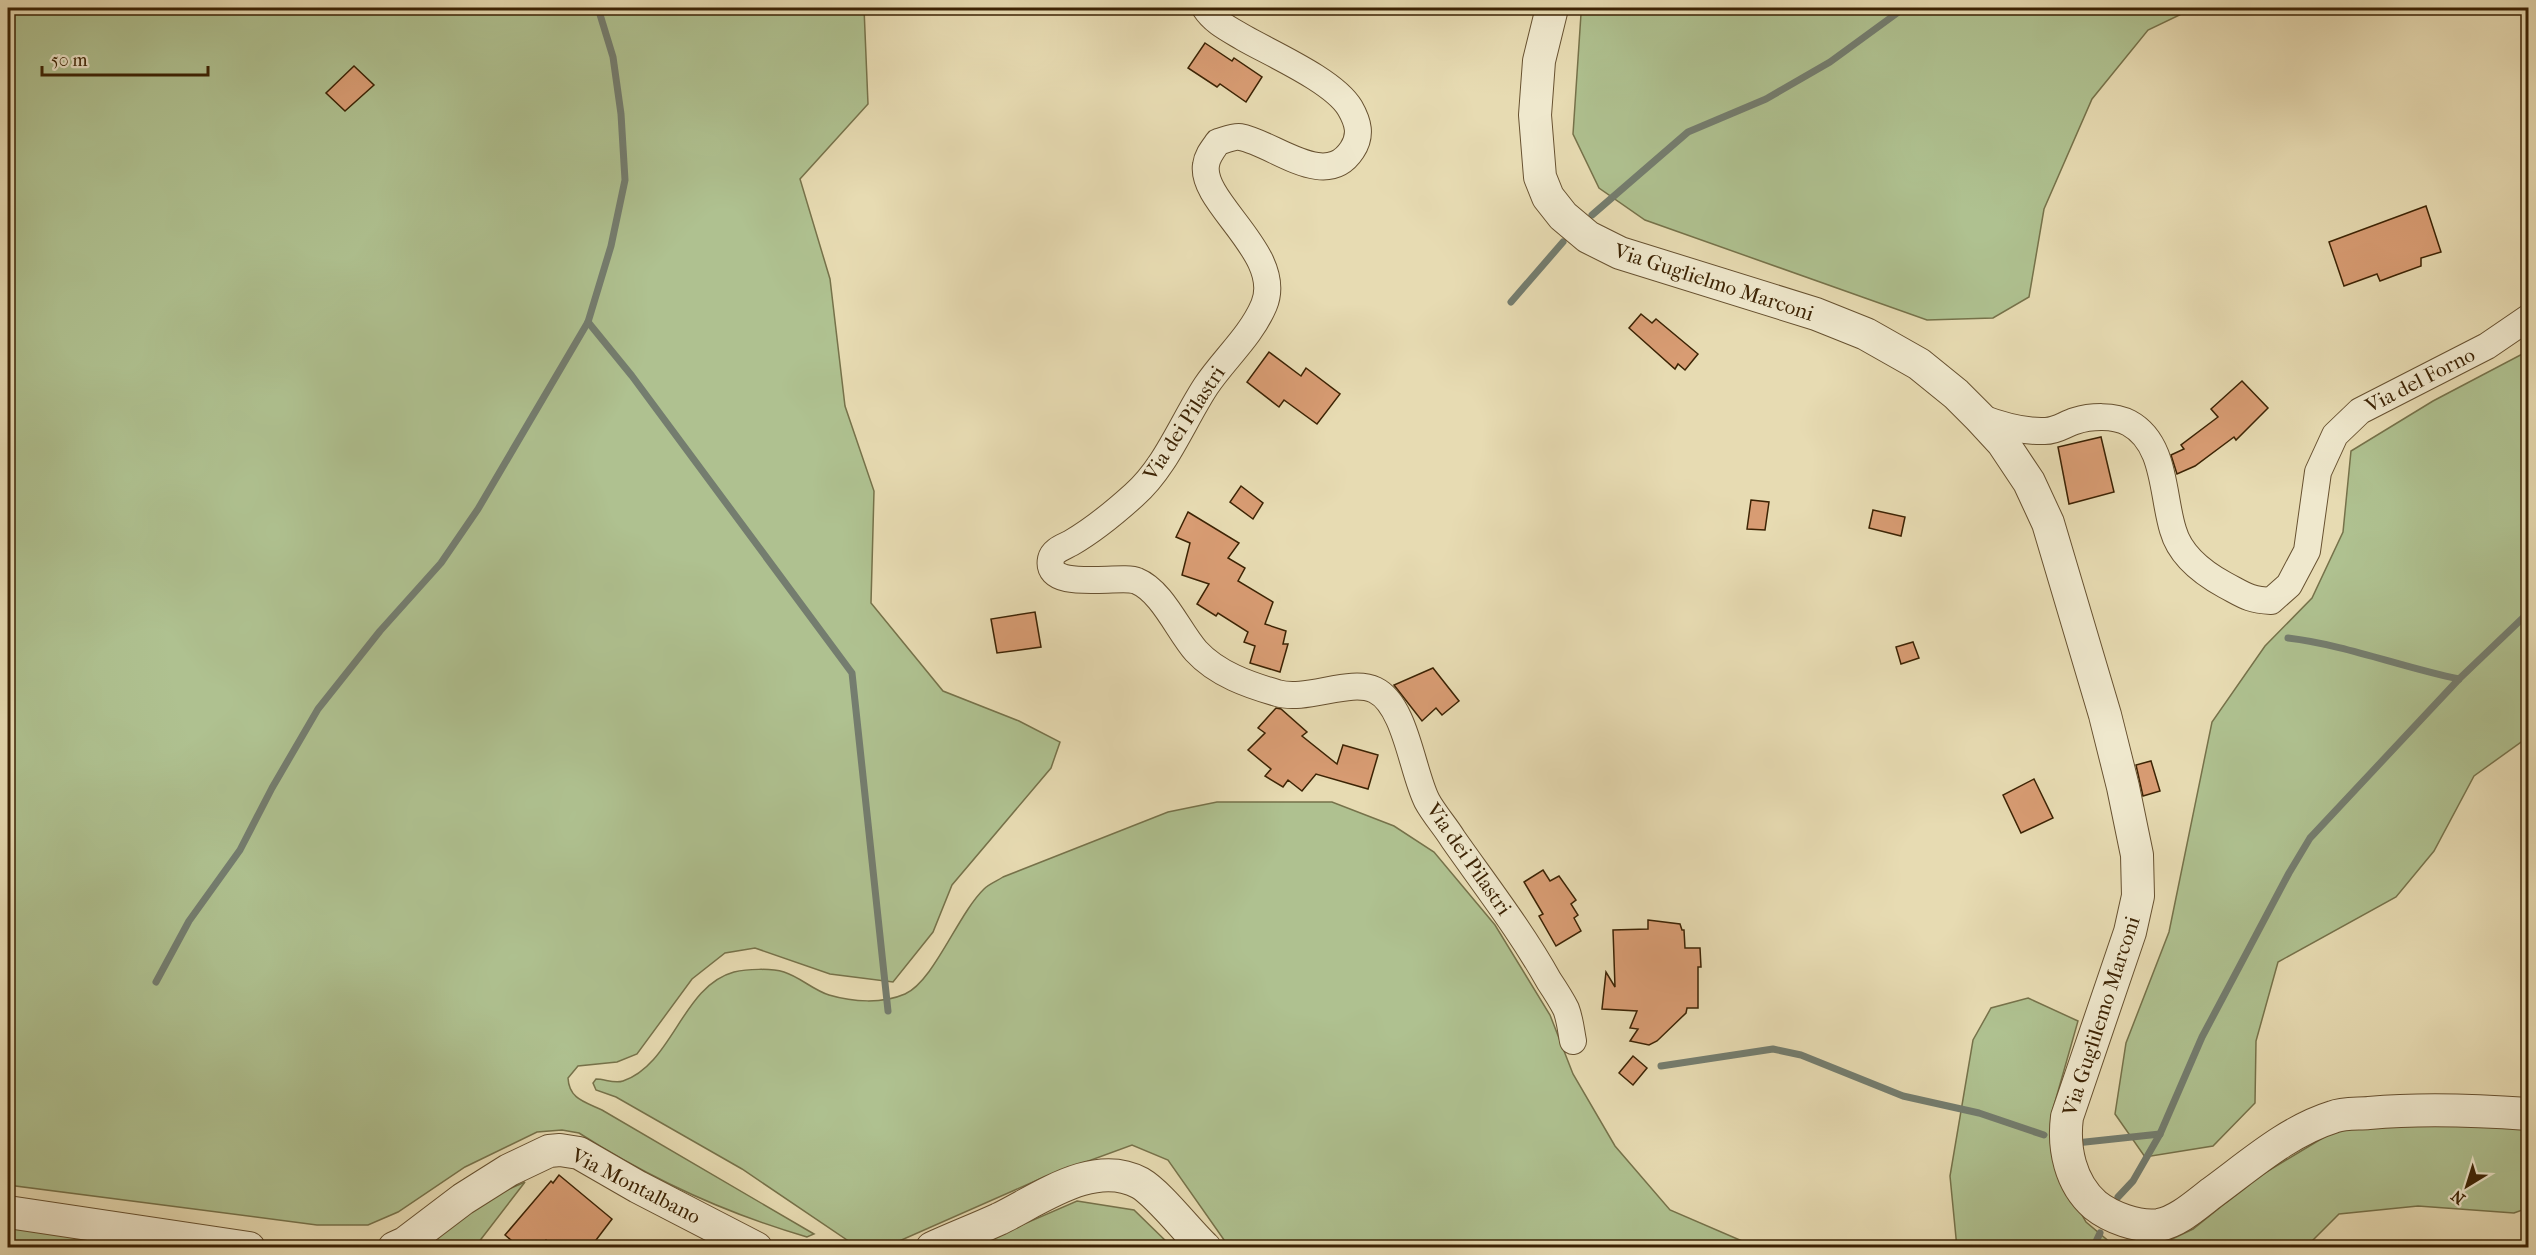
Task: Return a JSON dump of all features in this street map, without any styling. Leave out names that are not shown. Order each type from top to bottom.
[{"type":"street","name":"Via dei Pilastri","points":[[1205,8],[1210,17],[1226,28],[1324,83],[1345,99],[1356,118],[1359,137],[1341,163],[1322,167],[1239,137],[1218,142],[1206,165],[1207,180],[1256,252],[1268,289],[1264,305],[1253,325],[1207,385],[1156,470],[1139,491],[1097,528],[1056,551],[1051,559],[1052,568],[1058,576],[1073,580],[1118,578],[1137,581],[1151,591],[1163,605],[1198,653],[1220,670],[1250,685],[1283,695],[1360,686],[1379,692],[1390,702],[1409,744],[1427,800],[1531,947],[1566,1011],[1573,1041]]},
{"type":"street","name":"Via Guglielmo Marconi","points":[[1552,8],[1539,61],[1535,115],[1540,177],[1548,197],[1563,216],[1588,237],[1620,253],[1836,322],[1866,334],[1919,364],[1979,417]]},
{"type":"street","name":"Via del Forno","points":[[1979,417],[2008,428],[2047,432],[2074,421],[2095,417],[2129,423],[2148,439],[2160,470],[2173,532],[2192,562],[2212,578],[2252,600],[2271,601],[2289,585],[2307,551],[2318,472],[2335,435],[2360,411],[2487,346],[2529,318]]},
{"type":"street","name":"Via Guglilemo Marconi","points":[[1979,417],[2003,443],[2029,482],[2048,523],[2105,715],[2137,855],[2138,896],[2130,932],[2067,1117],[2064,1138],[2076,1180],[2088,1199],[2106,1214],[2143,1224],[2159,1225],[2184,1214],[2276,1145],[2334,1116],[2419,1108],[2529,1114]]},
{"type":"street","name":"Via Montalbano","points":[[394,1248],[405,1243],[463,1199],[509,1170],[560,1149],[579,1154],[756,1248]]},
{"type":"street","points":[[932,1248],[1068,1185],[1090,1177],[1107,1175],[1141,1184],[1205,1248]]},
{"type":"street","points":[[8,1212],[249,1248]]},
{"type":"green space","points":[[8,8],[864,8],[868,104],[800,179],[830,279],[845,406],[874,491],[871,603],[943,691],[1019,721],[1060,742],[1051,768],[952,885],[933,932],[893,982],[830,974],[755,948],[725,953],[692,979],[637,1054],[617,1062],[578,1066],[568,1078],[571,1091],[579,1099],[602,1110],[814,1234],[807,1237],[719,1206],[661,1180],[579,1133],[562,1130],[537,1132],[465,1167],[398,1212],[368,1225],[317,1225],[8,1185]]},
{"type":"green space","points":[[1585,8],[2194,8],[2148,30],[2092,99],[2044,209],[2029,297],[1993,318],[1927,320],[1645,220],[1599,188],[1573,134],[1581,14]]},
{"type":"green space","points":[[2528,351],[2528,737],[2474,776],[2434,851],[2396,897],[2278,962],[2256,1041],[2255,1103],[2213,1146],[2145,1157],[2115,1114],[2126,1043],[2169,932],[2212,722],[2265,646],[2312,598],[2343,532],[2351,451],[2433,401]]},
{"type":"green space","points":[[1217,802],[1332,802],[1394,826],[1434,852],[1495,925],[1550,1015],[1573,1074],[1615,1146],[1670,1210],[1756,1247],[1229,1247],[1168,1160],[1132,1145],[1042,1178],[897,1242],[853,1244],[742,1169],[616,1097],[596,1090],[593,1083],[596,1079],[620,1082],[640,1072],[654,1059],[689,1008],[716,980],[739,971],[773,970],[790,974],[823,993],[838,997],[867,1001],[905,994],[916,987],[926,976],[974,900],[991,884],[1003,877],[1168,812]]},
{"type":"green space","points":[[2028,998],[2078,1021],[2051,1116],[2054,1165],[2086,1222],[2111,1243],[2136,1247],[1957,1248],[1950,1176],[1973,1040],[1991,1008]]},
{"type":"green space","points":[[2407,1124],[2528,1128],[2528,1208],[2514,1213],[2418,1206],[2339,1214],[2306,1247],[2153,1248],[2193,1229],[2258,1177],[2336,1130]]},
{"type":"green space","points":[[525,1182],[475,1247],[424,1248],[484,1200]]},
{"type":"green space","points":[[1077,1201],[1134,1210],[1172,1247],[969,1248]]},
{"type":"green space","points":[[8,1225],[158,1247],[8,1247]]},
{"type":"building","points":[[1205,43],[1232,61],[1234,58],[1262,77],[1246,102],[1220,84],[1217,87],[1188,68]]},
{"type":"building","points":[[354,66],[374,85],[345,111],[326,93]]},
{"type":"building","points":[[2426,206],[2441,252],[2421,258],[2421,266],[2380,281],[2377,274],[2344,286],[2329,242]]},
{"type":"building","points":[[1641,314],[1652,323],[1656,319],[1698,354],[1685,370],[1678,364],[1675,369],[1629,328]]},
{"type":"building","points":[[1269,352],[1301,376],[1306,368],[1340,394],[1317,424],[1284,400],[1279,407],[1247,382]]},
{"type":"building","points":[[2242,381],[2268,408],[2236,440],[2234,437],[2195,466],[2177,474],[2171,455],[2184,449],[2181,445],[2218,417],[2211,409]]},
{"type":"building","points":[[2101,437],[2114,492],[2069,504],[2058,447]]},
{"type":"building","points":[[1241,486],[1263,503],[1253,519],[1230,502]]},
{"type":"building","points":[[1751,500],[1769,502],[1765,530],[1747,529]]},
{"type":"building","points":[[1873,510],[1905,517],[1901,536],[1869,528]]},
{"type":"building","points":[[1188,512],[1239,543],[1228,558],[1245,568],[1238,581],[1273,602],[1265,624],[1286,631],[1283,644],[1288,644],[1280,672],[1250,663],[1255,646],[1244,642],[1248,632],[1218,613],[1216,616],[1197,604],[1209,584],[1182,575],[1190,543],[1176,537]]},
{"type":"building","points":[[1035,612],[1041,647],[997,653],[991,619]]},
{"type":"building","points":[[1913,642],[1919,658],[1901,664],[1896,647]]},
{"type":"building","points":[[1433,668],[1459,701],[1442,715],[1436,708],[1422,721],[1394,685]]},
{"type":"building","points":[[1276,708],[1281,709],[1307,732],[1302,736],[1337,764],[1343,745],[1378,755],[1368,789],[1316,774],[1302,791],[1288,780],[1283,787],[1265,776],[1271,769],[1248,750],[1265,733],[1258,728]]},
{"type":"building","points":[[2151,761],[2160,791],[2143,796],[2136,765]]},
{"type":"building","points":[[2034,779],[2053,818],[2021,833],[2003,795]]},
{"type":"building","points":[[1543,870],[1550,881],[1559,876],[1576,900],[1571,904],[1578,915],[1574,918],[1581,931],[1556,946],[1539,916],[1543,914],[1524,882]]},
{"type":"building","points":[[1648,920],[1680,924],[1684,930],[1685,948],[1700,948],[1701,967],[1698,967],[1698,1008],[1687,1008],[1686,1013],[1657,1041],[1649,1045],[1630,1041],[1638,1029],[1630,1028],[1637,1011],[1602,1009],[1606,972],[1615,987],[1613,930],[1648,929]]},
{"type":"building","points":[[1633,1056],[1647,1068],[1633,1085],[1619,1073]]},
{"type":"building","points":[[559,1175],[612,1219],[590,1248],[556,1248],[546,1240],[539,1248],[520,1248],[505,1235],[551,1181],[553,1183]]},
{"type":"waterway","points":[[156,982],[189,921],[240,850],[272,788],[318,709],[380,631],[441,563],[478,509],[588,322],[611,246],[625,180],[621,114],[613,57],[598,8]]},
{"type":"waterway","points":[[1592,215],[1688,132],[1766,99],[1830,62],[1904,8]]},
{"type":"waterway","points":[[1511,302],[1563,242]]},
{"type":"waterway","points":[[588,322],[632,376],[852,673],[888,1011]]},
{"type":"waterway","points":[[2118,1197],[2133,1181],[2160,1134],[2202,1037],[2310,838],[2459,679],[2528,613]]},
{"type":"waterway","points":[[2288,638],[2352,651],[2459,679]]},
{"type":"waterway","points":[[1661,1066],[1773,1049],[1801,1055],[1903,1096],[1979,1113],[2044,1135]]},
{"type":"waterway","points":[[2076,1143],[2160,1134]]},
{"type":"waterway","points":[[2093,1248],[2100,1233]]}]
